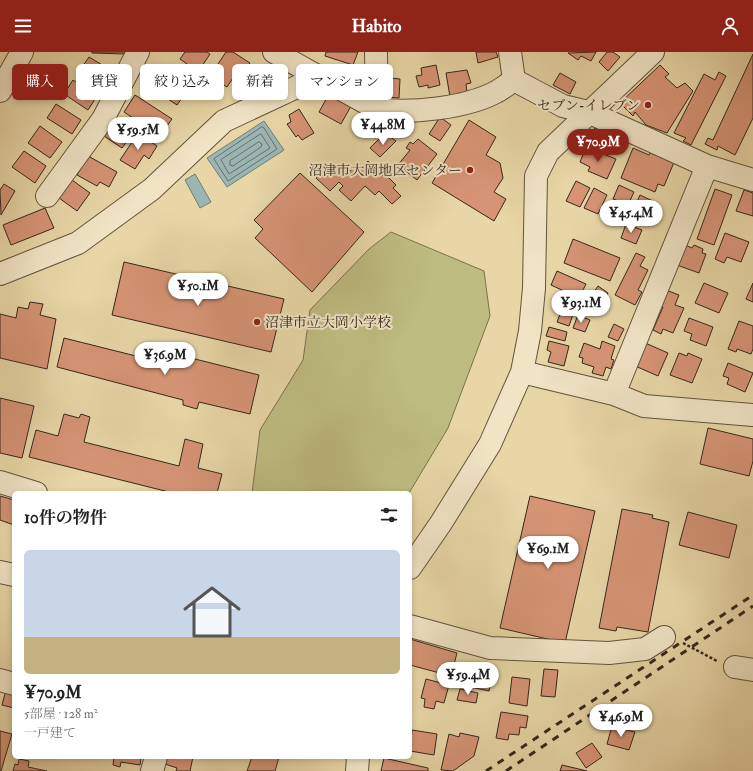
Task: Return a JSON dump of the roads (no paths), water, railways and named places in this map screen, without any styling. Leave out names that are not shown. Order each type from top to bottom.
[{"type":"street","points":[[0,91],[22,52]]},
{"type":"street","points":[[47,196],[103,119],[138,52]]},
{"type":"street","points":[[274,52],[296,64]]},
{"type":"street","points":[[376,52],[377,109]]},
{"type":"street","points":[[510,52],[514,80]]},
{"type":"street","points":[[412,565],[441,523],[490,444],[522,372],[530,331],[534,288],[536,176],[548,152],[588,112],[653,52]]},
{"type":"street","points":[[360,100],[377,109],[393,111],[452,107],[495,93],[514,80]]},
{"type":"street","points":[[514,80],[563,106],[588,112],[707,166],[753,180]]},
{"type":"street","points":[[0,274],[78,243],[152,189],[224,121],[296,87]]},
{"type":"street","points":[[614,394],[707,166]]},
{"type":"street","points":[[522,372],[614,394],[644,406],[753,415]]},
{"type":"street","points":[[0,482],[29,491]]},
{"type":"street","points":[[0,572],[12,575]]},
{"type":"street","points":[[412,627],[490,648],[609,653],[645,649],[664,637]]},
{"type":"street","points":[[0,680],[12,683]]},
{"type":"street","points":[[152,771],[155,759]]},
{"type":"street","points":[[357,771],[358,759]]},
{"type":"water","points":[[264,121],[284,150],[227,187],[207,158]]},
{"type":"water","points":[[195,174],[211,202],[200,208],[185,180]]},
{"type":"railway","points":[[486,771],[753,595]]},
{"type":"railway","points":[[506,771],[753,606]]},
{"type":"place","name":"セブン-イレブン","points":[[648,105]]},
{"type":"place","name":"沼津市大岡地区センター","points":[[470,170]]},
{"type":"place","name":"沼津市立大岡小学校","points":[[257,322]]}]
